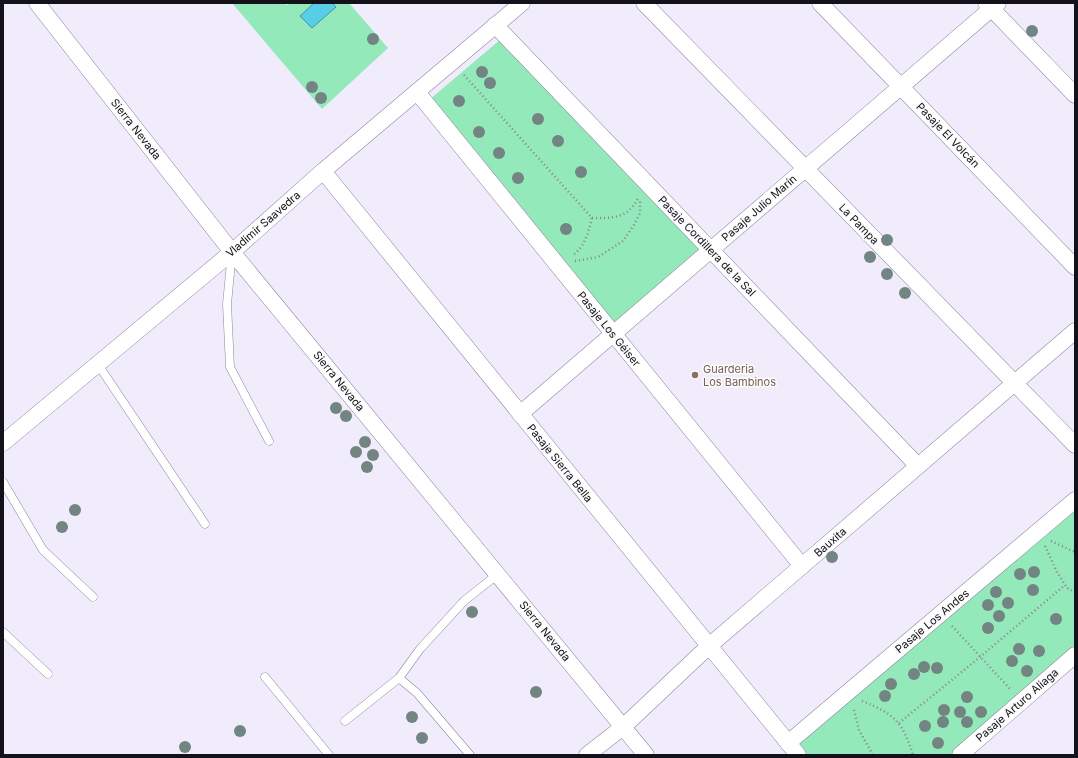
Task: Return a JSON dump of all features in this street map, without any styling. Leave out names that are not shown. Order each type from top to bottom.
[{"type":"street","name":"Sierra Nevada","points":[[37,3],[232,252],[646,755]]},
{"type":"street","name":"Vladimir Saavedra","points":[[3,443],[97,363],[232,252],[323,171],[522,3]]},
{"type":"street","name":"La Pampa","points":[[644,3],[1075,445]]},
{"type":"street","name":"Pasaje El Volcán","points":[[820,3],[1075,267]]},
{"type":"street","name":"Pasaje Julio Marín","points":[[520,414],[901,86],[992,5]]},
{"type":"street","points":[[992,5],[1075,95]]},
{"type":"street","name":"Pasaje Cordillera de la Sal","points":[[495,25],[918,466]]},
{"type":"street","name":"Pasaje Los Géiser","points":[[417,92],[802,566]]},
{"type":"street","name":"Pasaje Sierra Bella","points":[[323,171],[793,749]]},
{"type":"street","name":"Bauxita","points":[[588,755],[623,727],[709,646],[1075,331]]},
{"type":"street","name":"Pasaje Los Andes","points":[[793,749],[1075,500]]},
{"type":"street","name":"Pasaje Arturo Aliaga","points":[[960,755],[1075,655]]},
{"type":"lane","points":[[232,252],[226,304],[230,367],[269,441]]},
{"type":"lane","points":[[97,363],[205,524]]},
{"type":"lane","points":[[3,482],[42,550],[93,597]]},
{"type":"lane","points":[[345,721],[399,678],[420,649],[464,601],[498,574]]},
{"type":"lane","points":[[3,632],[48,674]]},
{"type":"lane","points":[[266,677],[329,755]]},
{"type":"lane","points":[[399,678],[417,693],[470,755]]},
{"type":"path","points":[[459,80],[470,70]]},
{"type":"path","points":[[464,75],[592,218],[616,218],[625,214],[634,206],[640,193],[640,213],[623,241],[598,257],[582,261],[570,259],[583,246],[588,236],[592,218]]},
{"type":"path","points":[[1047,539],[1075,552]]},
{"type":"path","points":[[1043,542],[1056,572],[1067,588],[1075,592]]},
{"type":"path","points":[[899,723],[1065,585]]},
{"type":"path","points":[[950,624],[1016,696]]},
{"type":"path","points":[[859,699],[890,714],[899,723],[913,755]]},
{"type":"path","points":[[853,705],[854,717],[872,755]]},
{"type":"green space","points":[[232,3],[283,3],[287,5],[290,3],[349,3],[388,48],[322,109]]},
{"type":"green space","points":[[501,39],[703,250],[612,327],[429,100]]},
{"type":"green space","points":[[1075,501],[1075,650],[951,755],[805,755],[795,743]]},
{"type":"water","points":[[314,3],[332,3],[336,7],[312,28],[300,16]]},
{"type":"place","name":"Guarderia Los Bambinos","points":[[695,375]]}]
